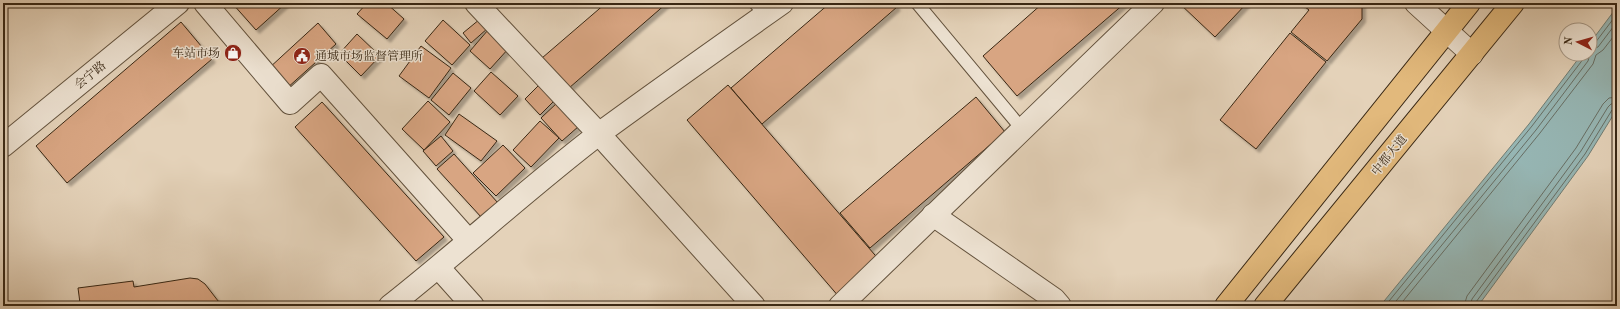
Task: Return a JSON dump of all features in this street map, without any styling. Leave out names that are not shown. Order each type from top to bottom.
[{"type":"highway","points":[[1226,306],[1469,3]]},
{"type":"highway","name":"中都大道","points":[[1265,306],[1513,3]]},
{"type":"street","name":"会宁路","points":[[3,146],[178,3]]},
{"type":"street","points":[[205,3],[290,103],[321,75],[468,240]]},
{"type":"street","points":[[476,3],[599,134],[754,306]]},
{"type":"street","points":[[840,306],[1153,3]]},
{"type":"street","points":[[1416,3],[1472,54]]},
{"type":"street","points":[[390,306],[439,268],[468,240],[599,134],[767,7]]},
{"type":"street","points":[[934,215],[1054,299],[1060,306]]},
{"type":"street","points":[[439,268],[473,306]]},
{"type":"lane","points":[[917,3],[1022,130]]},
{"type":"water","points":[[1617,7],[1617,109],[1588,156],[1478,306],[1380,306],[1529,124],[1576,62],[1598,62],[1598,32]]},
{"type":"building","points":[[232,3],[286,3],[256,30]]},
{"type":"building","points":[[367,3],[386,3],[404,19],[387,39],[357,14]]},
{"type":"building","points":[[606,3],[667,3],[569,88],[542,58]]},
{"type":"building","points":[[830,3],[894,3],[897,7],[762,124],[731,88]]},
{"type":"building","points":[[1043,3],[1125,3],[1017,96],[983,56]]},
{"type":"building","points":[[1179,3],[1247,3],[1215,37]]},
{"type":"building","points":[[1300,3],[1362,3],[1362,19],[1327,61],[1291,32],[1309,10]]},
{"type":"building","points":[[480,19],[488,28],[471,43],[463,33]]},
{"type":"building","points":[[443,20],[470,45],[452,65],[425,41]]},
{"type":"building","points":[[181,22],[212,59],[67,183],[36,146]]},
{"type":"building","name":"通城市场监督管理所","points":[[318,23],[336,44],[286,89],[268,69]]},
{"type":"building","points":[[488,30],[509,48],[490,69],[470,51]]},
{"type":"building","points":[[1290,33],[1326,62],[1256,149],[1220,120]]},
{"type":"building","points":[[357,34],[380,56],[361,76],[339,54]]},
{"type":"building","points":[[421,46],[451,68],[429,98],[399,76]]},
{"type":"building","points":[[491,72],[518,96],[500,115],[474,91]]},
{"type":"building","points":[[453,73],[471,88],[449,115],[431,100]]},
{"type":"building","points":[[539,85],[554,101],[540,115],[525,99]]},
{"type":"building","points":[[728,85],[881,262],[840,298],[687,120]]},
{"type":"building","points":[[976,97],[1005,132],[870,248],[840,213]]},
{"type":"building","points":[[428,101],[450,122],[424,150],[402,129]]},
{"type":"building","points":[[322,102],[444,237],[416,261],[295,127]]},
{"type":"building","points":[[558,102],[579,126],[562,141],[541,118]]},
{"type":"building","points":[[459,114],[497,141],[481,161],[445,135]]},
{"type":"building","points":[[540,121],[559,138],[531,167],[513,150]]},
{"type":"building","points":[[441,136],[453,151],[436,166],[423,151]]},
{"type":"building","points":[[503,145],[525,168],[496,196],[473,173]]},
{"type":"building","points":[[454,154],[498,203],[482,218],[437,169]]},
{"type":"building","points":[[190,278],[198,279],[205,284],[222,306],[67,306],[80,303],[78,288],[133,281],[134,287]]},
{"type":"place","name":"车站市场","points":[[233,53]]},
{"type":"place","name":"通城市场监督管理所","points":[[302,56]]}]
